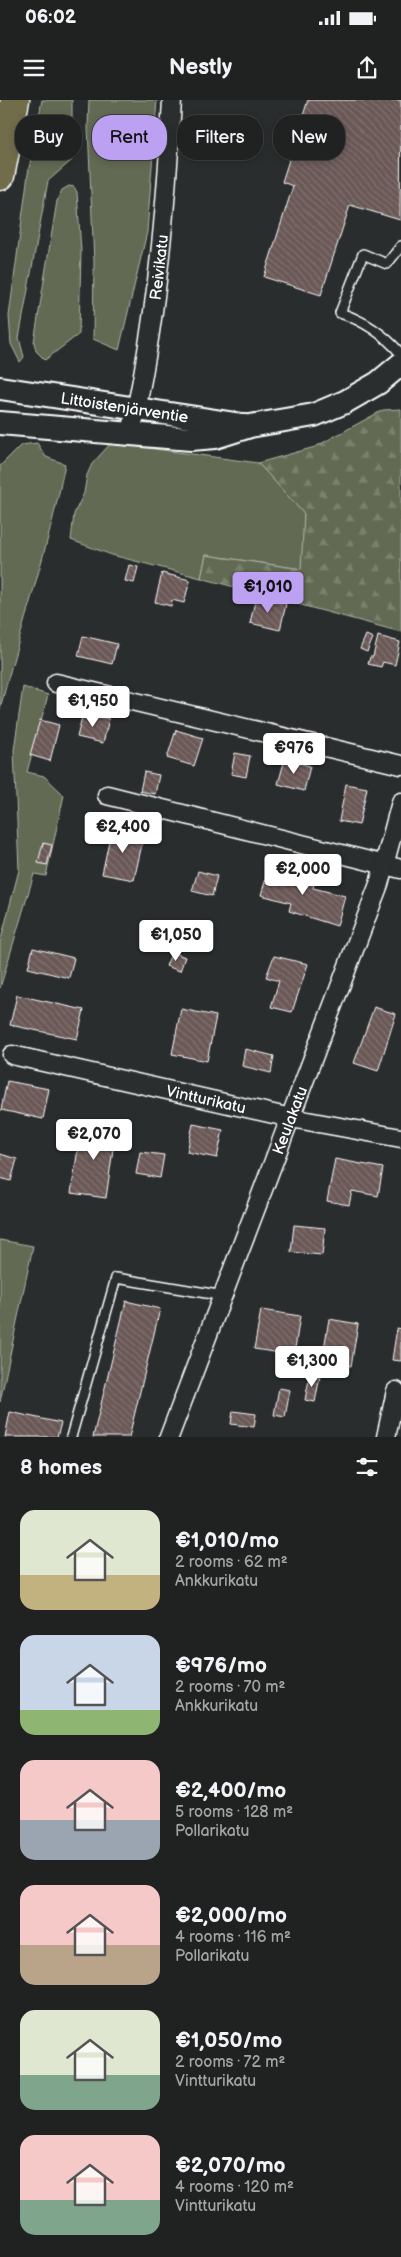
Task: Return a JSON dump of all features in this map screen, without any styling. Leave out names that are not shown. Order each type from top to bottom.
[{"type":"highway","points":[[0,176],[15,100]]},
{"type":"street","name":"Reivikatu","points":[[130,433],[136,408],[157,275],[172,100]]},
{"type":"street","name":"Littoistenjärventie","points":[[0,423],[191,439],[207,438],[250,426],[314,415],[345,402],[378,383],[401,364]]},
{"type":"street","name":"Littoistenjärventie","points":[[0,388],[250,426]]},
{"type":"street","points":[[56,683],[401,765]]},
{"type":"street","points":[[107,795],[393,867]]},
{"type":"street","name":"Keulakatu","points":[[169,1437],[291,1118],[393,867],[401,802]]},
{"type":"street","name":"Vintturikatu","points":[[12,1055],[291,1118],[401,1138]]},
{"type":"street","points":[[386,1437],[396,1390]]},
{"type":"lane","points":[[170,140],[177,140]]},
{"type":"lane","points":[[401,246],[388,264],[362,254],[340,313],[362,320],[391,343],[401,354]]},
{"type":"lane","points":[[71,1437],[116,1278],[224,1296]]},
{"type":"green space","points":[[42,100],[72,100],[72,115],[39,115]]},
{"type":"green space","points":[[89,100],[157,100],[156,115],[92,115],[92,160],[152,160],[147,232],[119,350],[93,339],[94,262],[88,128]]},
{"type":"green space","points":[[31,160],[72,160],[48,181],[19,338],[24,357],[20,362],[11,344],[9,316]]},
{"type":"green space","points":[[69,186],[74,187],[77,192],[81,251],[79,334],[45,360],[36,351],[34,342],[57,201],[62,190]]},
{"type":"green space","points":[[401,409],[401,632],[201,578],[206,555],[301,569],[304,514],[258,463],[315,447],[383,410]]},
{"type":"green space","points":[[37,443],[46,457],[65,464],[43,556],[0,709],[0,466],[21,445]]},
{"type":"green space","points":[[111,443],[258,463],[304,513],[302,569],[206,555],[201,578],[112,555],[71,540],[74,514],[84,493],[87,475],[92,464]]},
{"type":"green space","points":[[23,687],[48,695],[27,772],[44,776],[64,795],[46,876],[34,874],[0,988],[0,943],[19,870],[14,750]]},
{"type":"green space","points":[[0,1240],[33,1246],[0,1402]]},
{"type":"building","points":[[308,100],[401,100],[400,220],[350,205],[321,295],[264,277],[293,186],[282,182],[289,160],[345,160],[345,115],[303,115]]},
{"type":"building","points":[[129,565],[138,567],[134,583],[125,581]]},
{"type":"building","points":[[162,573],[190,580],[184,603],[172,600],[171,606],[155,602]]},
{"type":"building","points":[[256,597],[286,604],[280,630],[250,623]]},
{"type":"building","points":[[366,635],[373,638],[367,652],[360,649]]},
{"type":"building","points":[[83,636],[117,644],[112,664],[78,656]]},
{"type":"building","points":[[378,636],[400,642],[395,665],[383,662],[381,667],[368,664],[370,657],[373,657]]},
{"type":"building","points":[[83,713],[109,719],[103,743],[77,737]]},
{"type":"building","points":[[40,720],[59,725],[50,761],[30,755]]},
{"type":"building","points":[[176,730],[203,738],[194,766],[167,758]]},
{"type":"building","points":[[235,753],[250,756],[246,777],[231,774]]},
{"type":"building","points":[[285,759],[310,766],[304,791],[278,784]]},
{"type":"building","points":[[144,772],[159,775],[155,794],[140,791]]},
{"type":"building","points":[[346,784],[367,788],[359,825],[339,821]]},
{"type":"building","points":[[112,827],[144,835],[134,880],[102,874]]},
{"type":"building","points":[[43,843],[52,845],[47,865],[38,863]]},
{"type":"building","points":[[270,865],[315,879],[313,888],[345,896],[337,926],[289,911],[291,903],[261,895]]},
{"type":"building","points":[[198,871],[217,876],[212,896],[192,891]]},
{"type":"building","points":[[33,948],[74,958],[69,978],[28,968]]},
{"type":"building","points":[[172,952],[185,957],[180,971],[166,966]]},
{"type":"building","points":[[274,956],[308,964],[292,1012],[271,1007],[279,981],[266,977]]},
{"type":"building","points":[[17,995],[84,1010],[77,1039],[10,1025]]},
{"type":"building","points":[[374,1007],[396,1014],[378,1071],[354,1063]]},
{"type":"building","points":[[181,1009],[216,1016],[207,1061],[172,1054]]},
{"type":"building","points":[[245,1049],[274,1056],[271,1073],[242,1066]]},
{"type":"building","points":[[7,1081],[49,1089],[43,1119],[1,1110]]},
{"type":"building","points":[[82,1123],[116,1128],[106,1198],[71,1193]]},
{"type":"building","points":[[193,1124],[223,1130],[217,1158],[187,1152]]},
{"type":"building","points":[[140,1152],[164,1155],[160,1178],[136,1174]]},
{"type":"building","points":[[0,1154],[17,1159],[11,1181],[0,1178]]},
{"type":"building","points":[[335,1159],[383,1168],[378,1196],[352,1191],[349,1205],[327,1201]]},
{"type":"building","points":[[294,1225],[325,1228],[322,1255],[291,1252]]},
{"type":"building","points":[[126,1301],[160,1309],[129,1437],[93,1437]]},
{"type":"building","points":[[261,1310],[300,1316],[294,1355],[254,1349]]},
{"type":"building","points":[[329,1319],[358,1324],[351,1366],[322,1361]]},
{"type":"building","points":[[397,1328],[401,1329],[401,1361],[392,1360]]},
{"type":"building","points":[[310,1374],[320,1376],[315,1402],[305,1400]]},
{"type":"building","points":[[279,1388],[290,1390],[285,1417],[274,1415]]},
{"type":"building","points":[[233,1411],[256,1414],[254,1427],[231,1424]]},
{"type":"building","points":[[10,1412],[61,1423],[57,1437],[5,1437]]}]
